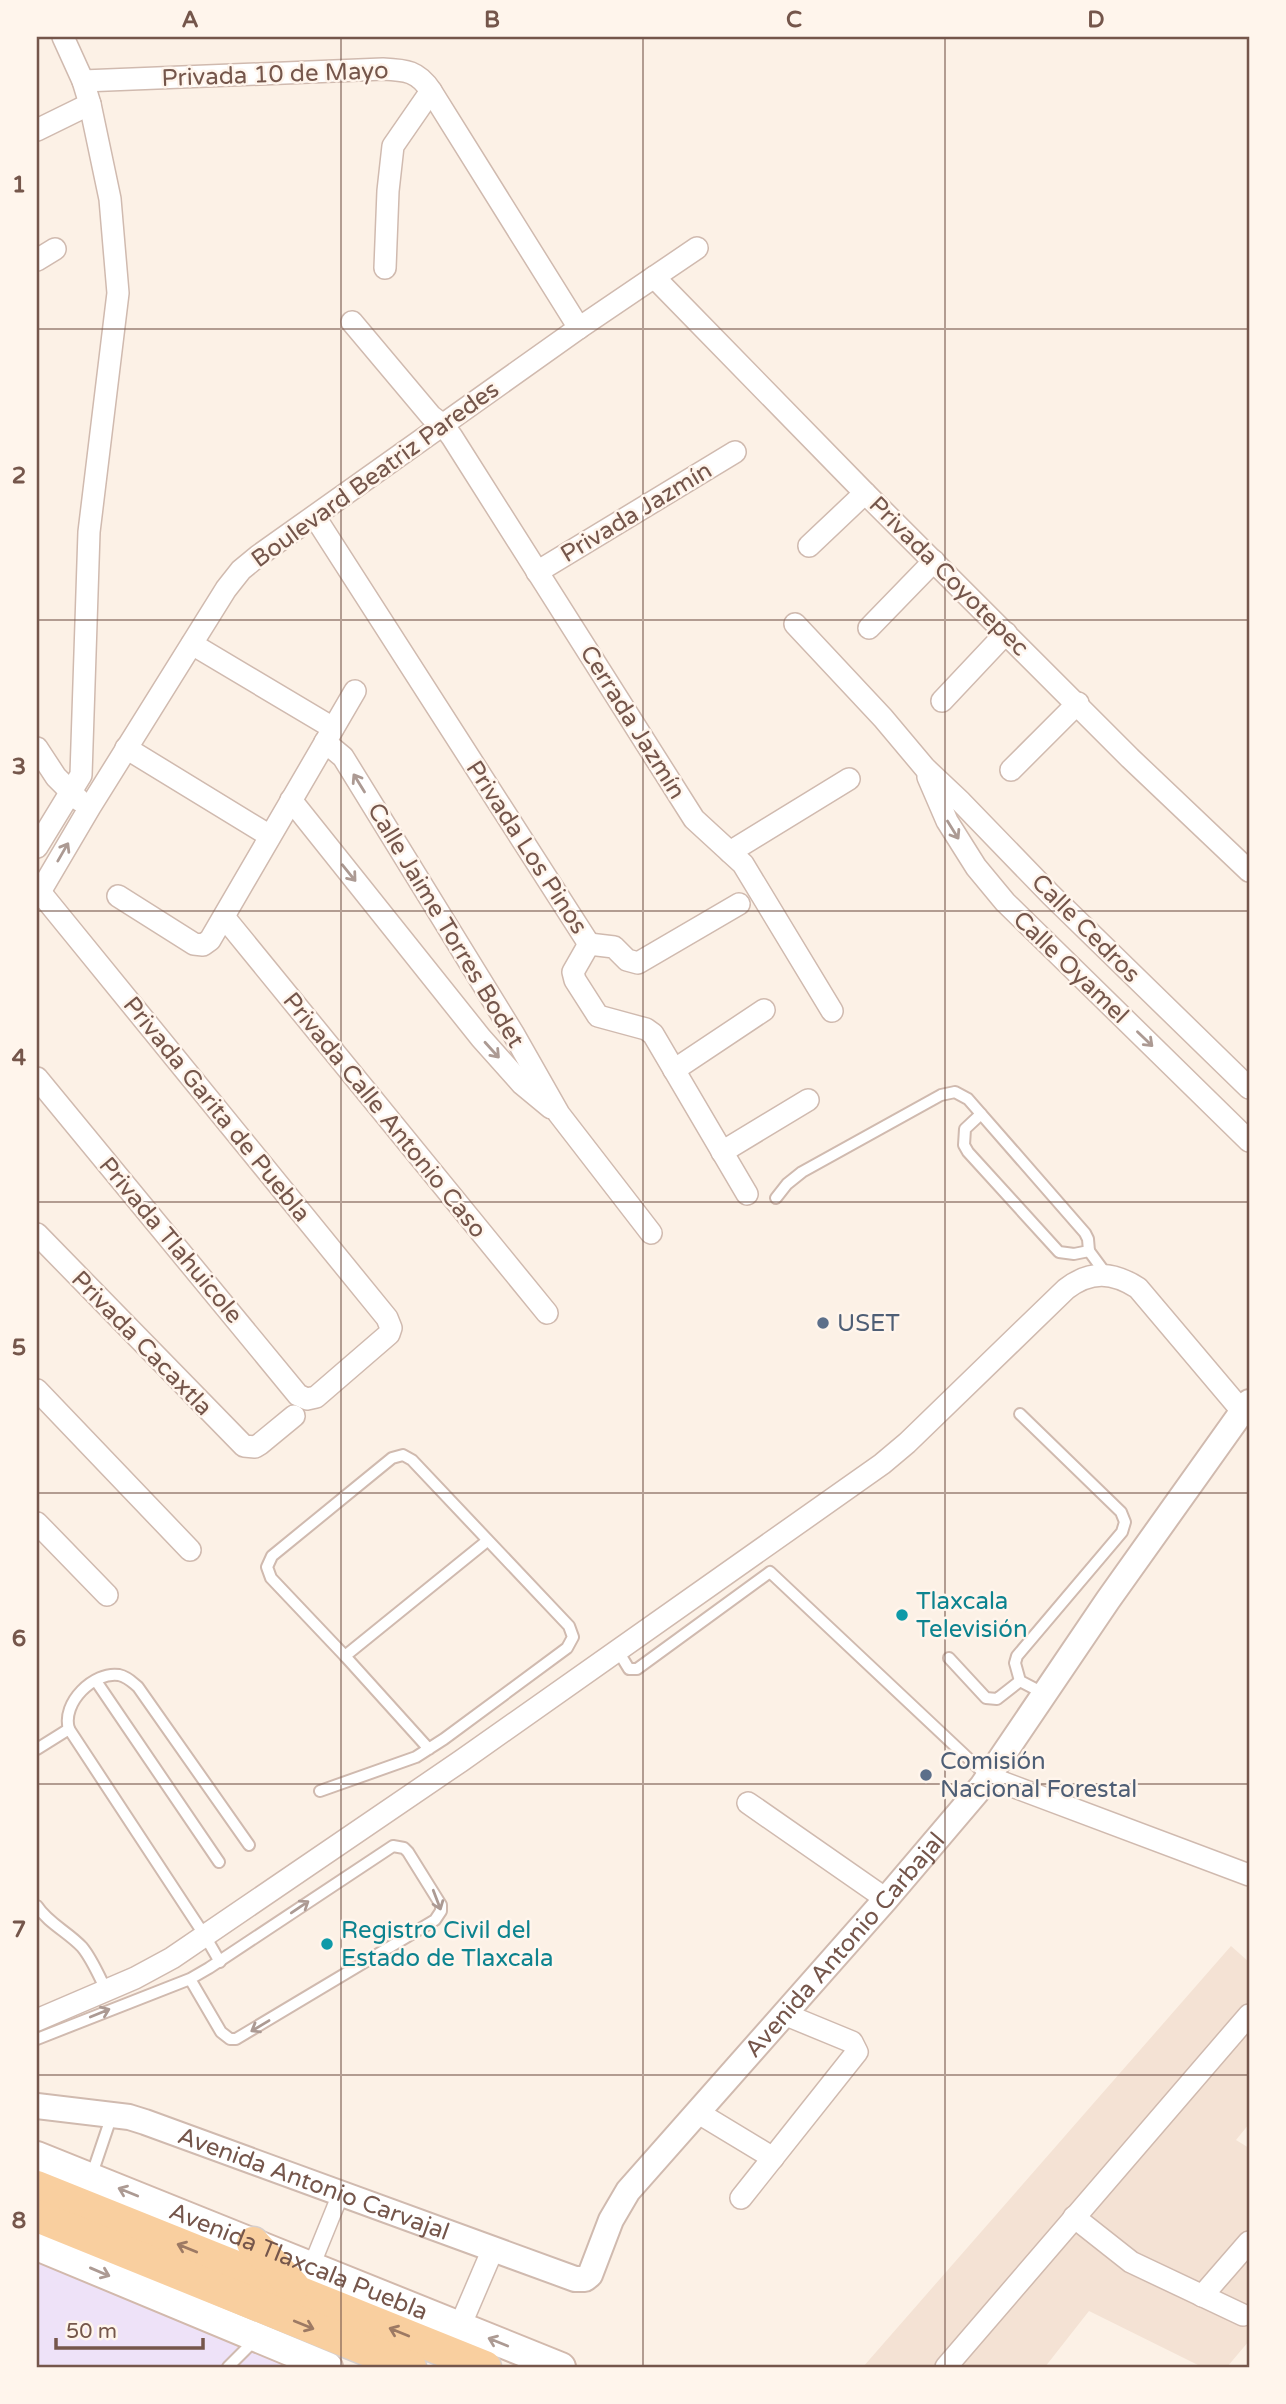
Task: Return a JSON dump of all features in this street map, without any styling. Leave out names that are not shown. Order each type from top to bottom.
[{"type":"main road","name":"Avenida Tlaxcala Puebla","points":[[37,2156],[253,2243]]},
{"type":"main road","name":"Avenida Tlaxcala Puebla","points":[[37,2187],[305,2279],[460,2326],[561,2367]]},
{"type":"main road","points":[[37,2216],[410,2367]]},
{"type":"main road","points":[[253,2243],[305,2279]]},
{"type":"main road","points":[[37,2246],[328,2367]]},
{"type":"main road","name":"Avenida Tlaxcala Puebla","points":[[305,2279],[485,2367]]},
{"type":"street","points":[[37,847],[81,775],[89,532],[118,293],[110,199],[90,104],[83,81],[63,37]]},
{"type":"street","name":"Privada 10 de Mayo","points":[[83,81],[383,68],[418,75],[431,91],[579,328]]},
{"type":"street","points":[[385,268],[393,146],[431,91]]},
{"type":"street","points":[[37,130],[90,104]]},
{"type":"street","name":"Boulevard Beatriz Paredes","points":[[38,895],[126,748],[226,589],[241,570],[579,328],[697,248]]},
{"type":"street","name":"Privada Coyotepec","points":[[654,277],[1130,758],[1249,871]]},
{"type":"street","name":"Cerrada Jazmín","points":[[352,322],[431,416],[443,425],[694,819],[743,864],[832,1012]]},
{"type":"street","name":"Privada Jazmín","points":[[537,572],[735,452]]},
{"type":"street","points":[[809,546],[865,493]]},
{"type":"street","name":"Privada Los Pinos","points":[[314,517],[589,944],[575,964],[573,972],[594,1011],[603,1018],[649,1030],[747,1194]]},
{"type":"street","points":[[869,628],[934,561]]},
{"type":"street","points":[[795,624],[925,768]]},
{"type":"street","points":[[942,701],[1006,633]]},
{"type":"street","name":"Calle Jaime Torres Bodet","points":[[192,643],[329,735],[513,1033],[559,1114],[651,1233]]},
{"type":"street","points":[[118,896],[198,945],[211,940],[355,691]]},
{"type":"street","points":[[1011,770],[1078,703]]},
{"type":"street","points":[[37,748],[69,792],[90,807]]},
{"type":"street","points":[[126,748],[271,836]]},
{"type":"street","name":"Calle Cedros","points":[[925,768],[1249,1087]]},
{"type":"street","name":"Calle Oyamel","points":[[925,768],[947,821],[976,867],[1005,902],[1249,1142]]},
{"type":"street","points":[[730,852],[849,779]]},
{"type":"street","name":"Calle Jaime Torres Bodet","points":[[291,800],[481,1038],[522,1084],[559,1114]]},
{"type":"street","name":"Privada Garita de Puebla","points":[[38,895],[387,1318],[391,1328],[389,1334],[301,1407]]},
{"type":"street","points":[[589,944],[614,947],[627,960],[638,963],[739,904]]},
{"type":"street","name":"Privada Calle Antonio Caso","points":[[224,917],[547,1313]]},
{"type":"street","points":[[1121,1016],[1148,989]]},
{"type":"street","points":[[674,1070],[764,1010]]},
{"type":"street","name":"Privada Tlahuicole","points":[[37,1078],[298,1395],[301,1407]]},
{"type":"street","points":[[722,1152],[808,1100]]},
{"type":"street","name":"Privada Cacaxtla","points":[[37,1234],[240,1443],[250,1447],[260,1444],[301,1407]]},
{"type":"street","points":[[37,2020],[156,1968],[205,1936],[452,1750],[618,1651],[882,1464],[1066,1289],[1085,1277],[1106,1274],[1125,1280],[1138,1288],[1246,1407]]},
{"type":"street","points":[[37,1390],[190,1550]]},
{"type":"street","name":"Avenida Antonio Carbajal","points":[[585,2279],[590,2275],[611,2220],[628,2191],[886,1899],[988,1777],[1108,1600],[1246,1407]]},
{"type":"street","points":[[37,1523],[107,1595]]},
{"type":"street","points":[[988,1777],[1249,1875]]},
{"type":"street","points":[[748,1803],[886,1899]]},
{"type":"street","points":[[741,2198],[857,2052],[852,2042],[784,2014]]},
{"type":"street","points":[[946,2367],[1249,2015]]},
{"type":"street","name":"Avenida Antonio Carvajal","points":[[37,2106],[145,2122],[575,2279],[585,2279]]},
{"type":"street","points":[[697,2112],[773,2158]]},
{"type":"street","points":[[305,2279],[341,2193]]},
{"type":"street","points":[[1074,2217],[1131,2262],[1243,2315]]},
{"type":"street","points":[[1202,2296],[1249,2242]]},
{"type":"street","points":[[460,2326],[493,2249]]},
{"type":"lane","points":[[776,1198],[787,1184],[802,1172],[941,1095],[955,1092],[962,1095],[981,1114],[1085,1233],[1089,1251],[1106,1274]]},
{"type":"lane","points":[[981,1114],[965,1129],[964,1145],[968,1152],[1059,1252],[1074,1254],[1089,1251]]},
{"type":"lane","points":[[1020,1414],[1121,1512],[1125,1522],[1122,1532],[1019,1653],[1015,1663],[1020,1681],[1045,1694]]},
{"type":"lane","points":[[320,1791],[413,1759],[429,1749],[452,1750],[567,1648],[573,1637],[569,1626],[412,1460],[403,1455],[385,1464],[272,1556],[267,1567],[271,1578],[429,1749]]},
{"type":"lane","points":[[345,1656],[487,1541]]},
{"type":"lane","points":[[618,1651],[629,1669],[637,1669],[770,1572],[988,1777]]},
{"type":"lane","points":[[949,1658],[986,1698],[997,1699],[1020,1681]]},
{"type":"lane","points":[[220,1962],[69,1729],[68,1716],[81,1692],[106,1676],[118,1675],[129,1679],[138,1687],[249,1845]]},
{"type":"lane","points":[[96,1681],[219,1862]]},
{"type":"lane","points":[[37,1749],[69,1729]]},
{"type":"lane","points":[[37,2039],[190,1979],[220,1962],[393,1846],[404,1848],[408,1852],[441,1905],[441,1911],[435,1920],[236,2039],[230,2039],[221,2032],[190,1979]]},
{"type":"lane","points":[[37,1906],[80,1945],[106,1990]]},
{"type":"lane","points":[[91,2177],[112,2115]]},
{"type":"lane","points":[[228,2367],[256,2339]]},
{"type":"shaded area","points":[[1231,1946],[1249,1962],[1249,2124],[1236,2140],[1249,2148],[1249,2341],[1227,2367],[1202,2367],[1089,2311],[1045,2367],[863,2367]]},
{"type":"shaded area","points":[[37,2258],[309,2367],[37,2367]]},
{"type":"place","name":"USET","points":[[823,1323]]},
{"type":"place","name":"Tlaxcala Televisión","points":[[902,1615]]},
{"type":"place","name":"Comisión Nacional Forestal","points":[[926,1775]]},
{"type":"place","name":"Registro Civil del Estado de Tlaxcala","points":[[327,1944]]}]
